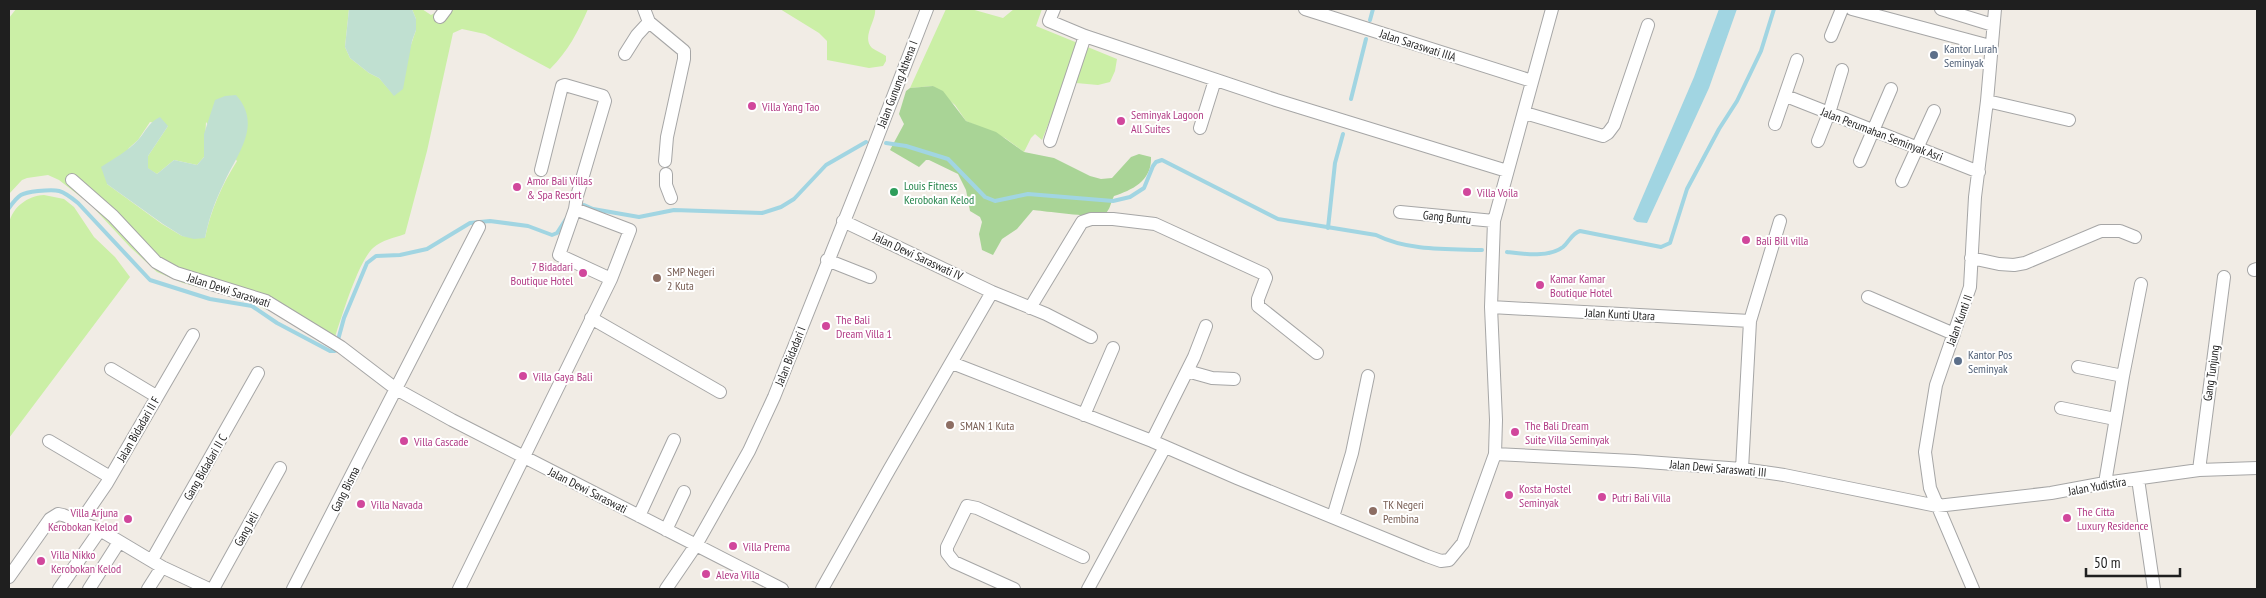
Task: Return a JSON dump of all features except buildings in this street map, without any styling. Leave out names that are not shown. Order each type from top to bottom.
[{"type":"street","points":[[644,9],[648,22],[684,51],[668,136],[665,167],[666,185],[671,198]]},
{"type":"street","name":"Jalan Gunung Athena I","points":[[869,159],[927,9]]},
{"type":"street","points":[[1054,9],[1049,21],[1085,36],[1214,80],[1507,171]]},
{"type":"street","name":"Jalan Saraswati IIIA","points":[[1305,9],[1532,81]]},
{"type":"street","points":[[952,363],[1152,441],[1437,560],[1448,560],[1463,543],[1467,534],[1472,513],[1495,454],[1496,420],[1491,307],[1494,221],[1552,9]]},
{"type":"street","points":[[1831,36],[1842,9]]},
{"type":"street","points":[[1852,9],[1990,46]]},
{"type":"street","points":[[1942,9],[1993,25]]},
{"type":"street","name":"Jalan Kunti II","points":[[1973,589],[1937,506],[1927,478],[1924,452],[1939,377],[1970,287],[1978,172],[1987,101],[1994,9]]},
{"type":"street","points":[[625,54],[648,22]]},
{"type":"street","points":[[1525,113],[1603,136],[1608,133],[1614,125],[1648,25]]},
{"type":"street","points":[[1050,141],[1085,36]]},
{"type":"street","points":[[1775,124],[1797,60]]},
{"type":"street","points":[[1818,141],[1842,70]]},
{"type":"street","points":[[1200,128],[1214,80]]},
{"type":"street","points":[[541,170],[562,86],[565,84],[603,96],[604,101],[576,196],[575,209],[559,255],[610,279]]},
{"type":"street","points":[[1860,161],[1890,89]]},
{"type":"street","name":"Jalan Perumahan Seminyak Asri","points":[[1786,96],[1978,172]]},
{"type":"street","points":[[1987,101],[2069,120]]},
{"type":"street","points":[[1902,180],[1934,110]]},
{"type":"street","name":"Jalan Bidadari I","points":[[696,545],[749,451],[787,367],[827,260],[869,159]]},
{"type":"street","name":"Jalan Dewi Saraswati","points":[[72,180],[113,216],[156,262],[176,273],[266,300],[337,344],[396,389],[522,457],[778,588]]},
{"type":"street","points":[[459,589],[610,279],[630,230],[575,209]]},
{"type":"street","name":"Gang Buntu","points":[[1400,212],[1494,221]]},
{"type":"street","points":[[1030,308],[1082,222],[1091,219],[1113,219],[1155,224],[1264,274],[1266,278],[1258,299],[1258,306],[1317,353]]},
{"type":"street","name":"Jalan Dewi Saraswati IV","points":[[843,221],[1091,337]]},
{"type":"street","points":[[1742,469],[1750,321],[1780,221]]},
{"type":"street","points":[[396,389],[479,227]]},
{"type":"street","points":[[1971,258],[2014,265],[2025,263],[2101,231],[2120,231],[2135,237]]},
{"type":"street","points":[[827,260],[870,277]]},
{"type":"street","name":"Gang Tunjung","points":[[2199,470],[2224,277]]},
{"type":"street","points":[[2105,483],[2123,376],[2142,284]]},
{"type":"street","points":[[822,589],[888,470],[992,292]]},
{"type":"street","points":[[1868,296],[1954,334]]},
{"type":"street","name":"Jalan Kunti Utara","points":[[1491,307],[1750,321]]},
{"type":"street","points":[[591,318],[720,392]]},
{"type":"street","points":[[1152,441],[1187,371],[1206,326]]},
{"type":"street","name":"Jalan Bidadari II F","points":[[81,521],[110,477],[193,335]]},
{"type":"street","points":[[1084,415],[1113,348]]},
{"type":"street","points":[[2078,367],[2123,376]]},
{"type":"street","points":[[111,369],[156,396]]},
{"type":"street","points":[[1187,371],[1212,378],[1234,379]]},
{"type":"street","name":"Gang Bidadari II C","points":[[148,589],[157,563],[258,373]]},
{"type":"street","points":[[1333,517],[1352,453],[1368,376]]},
{"type":"street","name":"Gang Bisma","points":[[293,589],[396,389]]},
{"type":"street","points":[[2061,408],[2116,419]]},
{"type":"street","points":[[639,516],[674,440]]},
{"type":"street","points":[[49,441],[110,477]]},
{"type":"street","points":[[1093,587],[1165,447]]},
{"type":"street","name":"Jalan Dewi Saraswati III","points":[[1495,454],[1742,469],[1784,474],[1937,506]]},
{"type":"street","name":"Gang Jeli","points":[[213,589],[280,468]]},
{"type":"street","name":"Jalan Yudistira","points":[[1937,506],[2051,494],[2105,483],[2199,470],[2257,468]]},
{"type":"street","points":[[2138,479],[2154,589]]},
{"type":"street","points":[[666,530],[684,492]]},
{"type":"street","points":[[1014,589],[954,562],[947,553],[947,547],[967,506],[977,508],[1083,557]]},
{"type":"street","points":[[9,577],[50,519],[58,514],[81,521],[100,530],[157,563],[209,589]]},
{"type":"street","points":[[59,589],[100,530]]},
{"type":"street","points":[[89,589],[119,542]]},
{"type":"street","points":[[666,589],[696,545]]},
{"type":"green space","points":[[16,9],[349,9],[345,47],[350,58],[369,73],[379,78],[394,95],[416,30],[416,19],[412,9],[422,9],[431,15],[442,9],[588,9],[572,41],[550,69],[485,34],[462,29],[453,33],[427,151],[405,234],[380,243],[367,255],[351,290],[335,337],[233,296],[183,283],[157,272],[130,247],[90,204],[59,180],[48,175],[22,180],[9,194],[9,18]],"holes":[[[150,122],[168,126],[148,156],[147,168],[157,174],[174,160],[197,165],[204,157],[206,122],[237,161],[210,217],[205,238],[182,236],[162,224],[107,184],[129,148],[138,140]]]},
{"type":"green space","points":[[349,9],[412,9],[416,19],[416,30],[412,41],[403,89],[394,96],[379,78],[369,73],[350,58],[345,47]]},
{"type":"green space","points":[[780,9],[875,9],[868,39],[869,44],[872,48],[886,56],[886,61],[883,66],[869,68],[827,60],[827,41],[819,33]]},
{"type":"green space","points":[[946,9],[971,9],[1003,18],[1014,9],[1042,9],[1036,26],[1117,59],[1115,71],[1110,82],[1098,85],[1065,82],[1042,140],[1035,134],[1024,152],[1005,138],[966,121],[955,105],[933,86],[910,88]]},
{"type":"green space","points":[[933,86],[943,91],[966,121],[996,132],[1024,152],[1054,158],[1090,176],[1101,179],[1112,178],[1131,157],[1139,154],[1151,157],[1148,172],[1140,183],[1128,191],[1114,196],[1105,214],[1082,215],[1033,210],[1017,229],[1002,239],[993,255],[982,250],[979,234],[982,222],[980,217],[970,211],[966,190],[958,174],[929,160],[926,160],[919,167],[890,150],[904,124],[899,114],[906,91],[910,88]]},
{"type":"green space","points":[[236,95],[244,106],[247,117],[245,139],[215,203],[205,238],[194,239],[182,236],[107,184],[101,167],[130,148],[150,125],[160,117],[168,126],[148,156],[148,168],[157,174],[174,160],[197,165],[204,157],[204,134],[215,100],[225,96]]},
{"type":"green space","points":[[44,195],[64,199],[74,207],[94,237],[115,257],[130,277],[9,438],[9,223],[17,207],[22,203]]},
{"type":"water","points":[[1719,9],[1737,9],[1709,88],[1647,223],[1637,222],[1633,219],[1694,77]]},
{"type":"waterway","points":[[1370,20],[1373,9]]},
{"type":"waterway","points":[[1507,252],[1521,254],[1551,253],[1563,247],[1580,231],[1661,247],[1670,243],[1687,189],[1719,129],[1737,101],[1761,51],[1774,9]]},
{"type":"waterway","points":[[1351,99],[1366,39]]},
{"type":"waterway","points":[[1328,228],[1335,163],[1343,134]]},
{"type":"waterway","points":[[584,205],[593,209],[639,217],[674,210],[762,213],[781,207],[794,199],[826,165],[866,142]]},
{"type":"waterway","points":[[886,143],[906,146],[948,159],[985,197],[995,201],[1028,194],[1113,201],[1130,197],[1144,188],[1153,166],[1156,162],[1162,160],[1278,219],[1376,235],[1414,247],[1482,250]]},
{"type":"waterway","points":[[9,208],[18,197],[24,194],[50,190],[59,191],[78,203],[150,280],[210,299],[252,306],[277,323],[330,351],[335,351],[344,318],[367,263],[376,256],[400,255],[427,249],[470,223],[490,221],[528,226],[552,235],[557,233],[566,219]]},
{"type":"place","name":"Kantor Lurah Seminyak","points":[[1934,55]]},
{"type":"place","name":"Villa Yang Tao","points":[[752,106]]},
{"type":"place","name":"Seminyak Lagoon All Suites","points":[[1121,121]]},
{"type":"place","name":"Amor Bali Villas & Spa Resort","points":[[517,187]]},
{"type":"place","name":"Louis Fitness Kerobokan Kelod","points":[[894,192]]},
{"type":"place","name":"Villa Voila","points":[[1467,192]]},
{"type":"place","name":"Bali Bill villa","points":[[1746,240]]},
{"type":"place","name":"7 Bidadari Boutique Hotel","points":[[583,273]]},
{"type":"place","name":"SMP Negeri 2 Kuta","points":[[657,278]]},
{"type":"place","name":"Kamar Kamar Boutique Hotel","points":[[1540,285]]},
{"type":"place","name":"The Bali Dream Villa 1","points":[[826,326]]},
{"type":"place","name":"Kantor Pos Seminyak","points":[[1958,361]]},
{"type":"place","name":"Villa Gaya Bali","points":[[523,376]]},
{"type":"place","name":"SMAN 1 Kuta","points":[[950,425]]},
{"type":"place","name":"The Bali Dream Suite Villa Seminyak","points":[[1515,432]]},
{"type":"place","name":"Villa Cascade","points":[[404,441]]},
{"type":"place","name":"Kosta Hostel Seminyak","points":[[1509,495]]},
{"type":"place","name":"Putri Bali Villa","points":[[1602,497]]},
{"type":"place","name":"Villa Navada","points":[[361,504]]},
{"type":"place","name":"TK Negeri Pembina","points":[[1373,511]]},
{"type":"place","name":"The Citta Luxury Residence","points":[[2067,518]]},
{"type":"place","name":"Villa Arjuna Kerobokan Kelod","points":[[128,519]]},
{"type":"place","name":"Villa Prema","points":[[733,546]]},
{"type":"place","name":"Villa Nikko Kerobokan Kelod","points":[[41,561]]},
{"type":"place","name":"Aleva Villa","points":[[706,574]]}]
